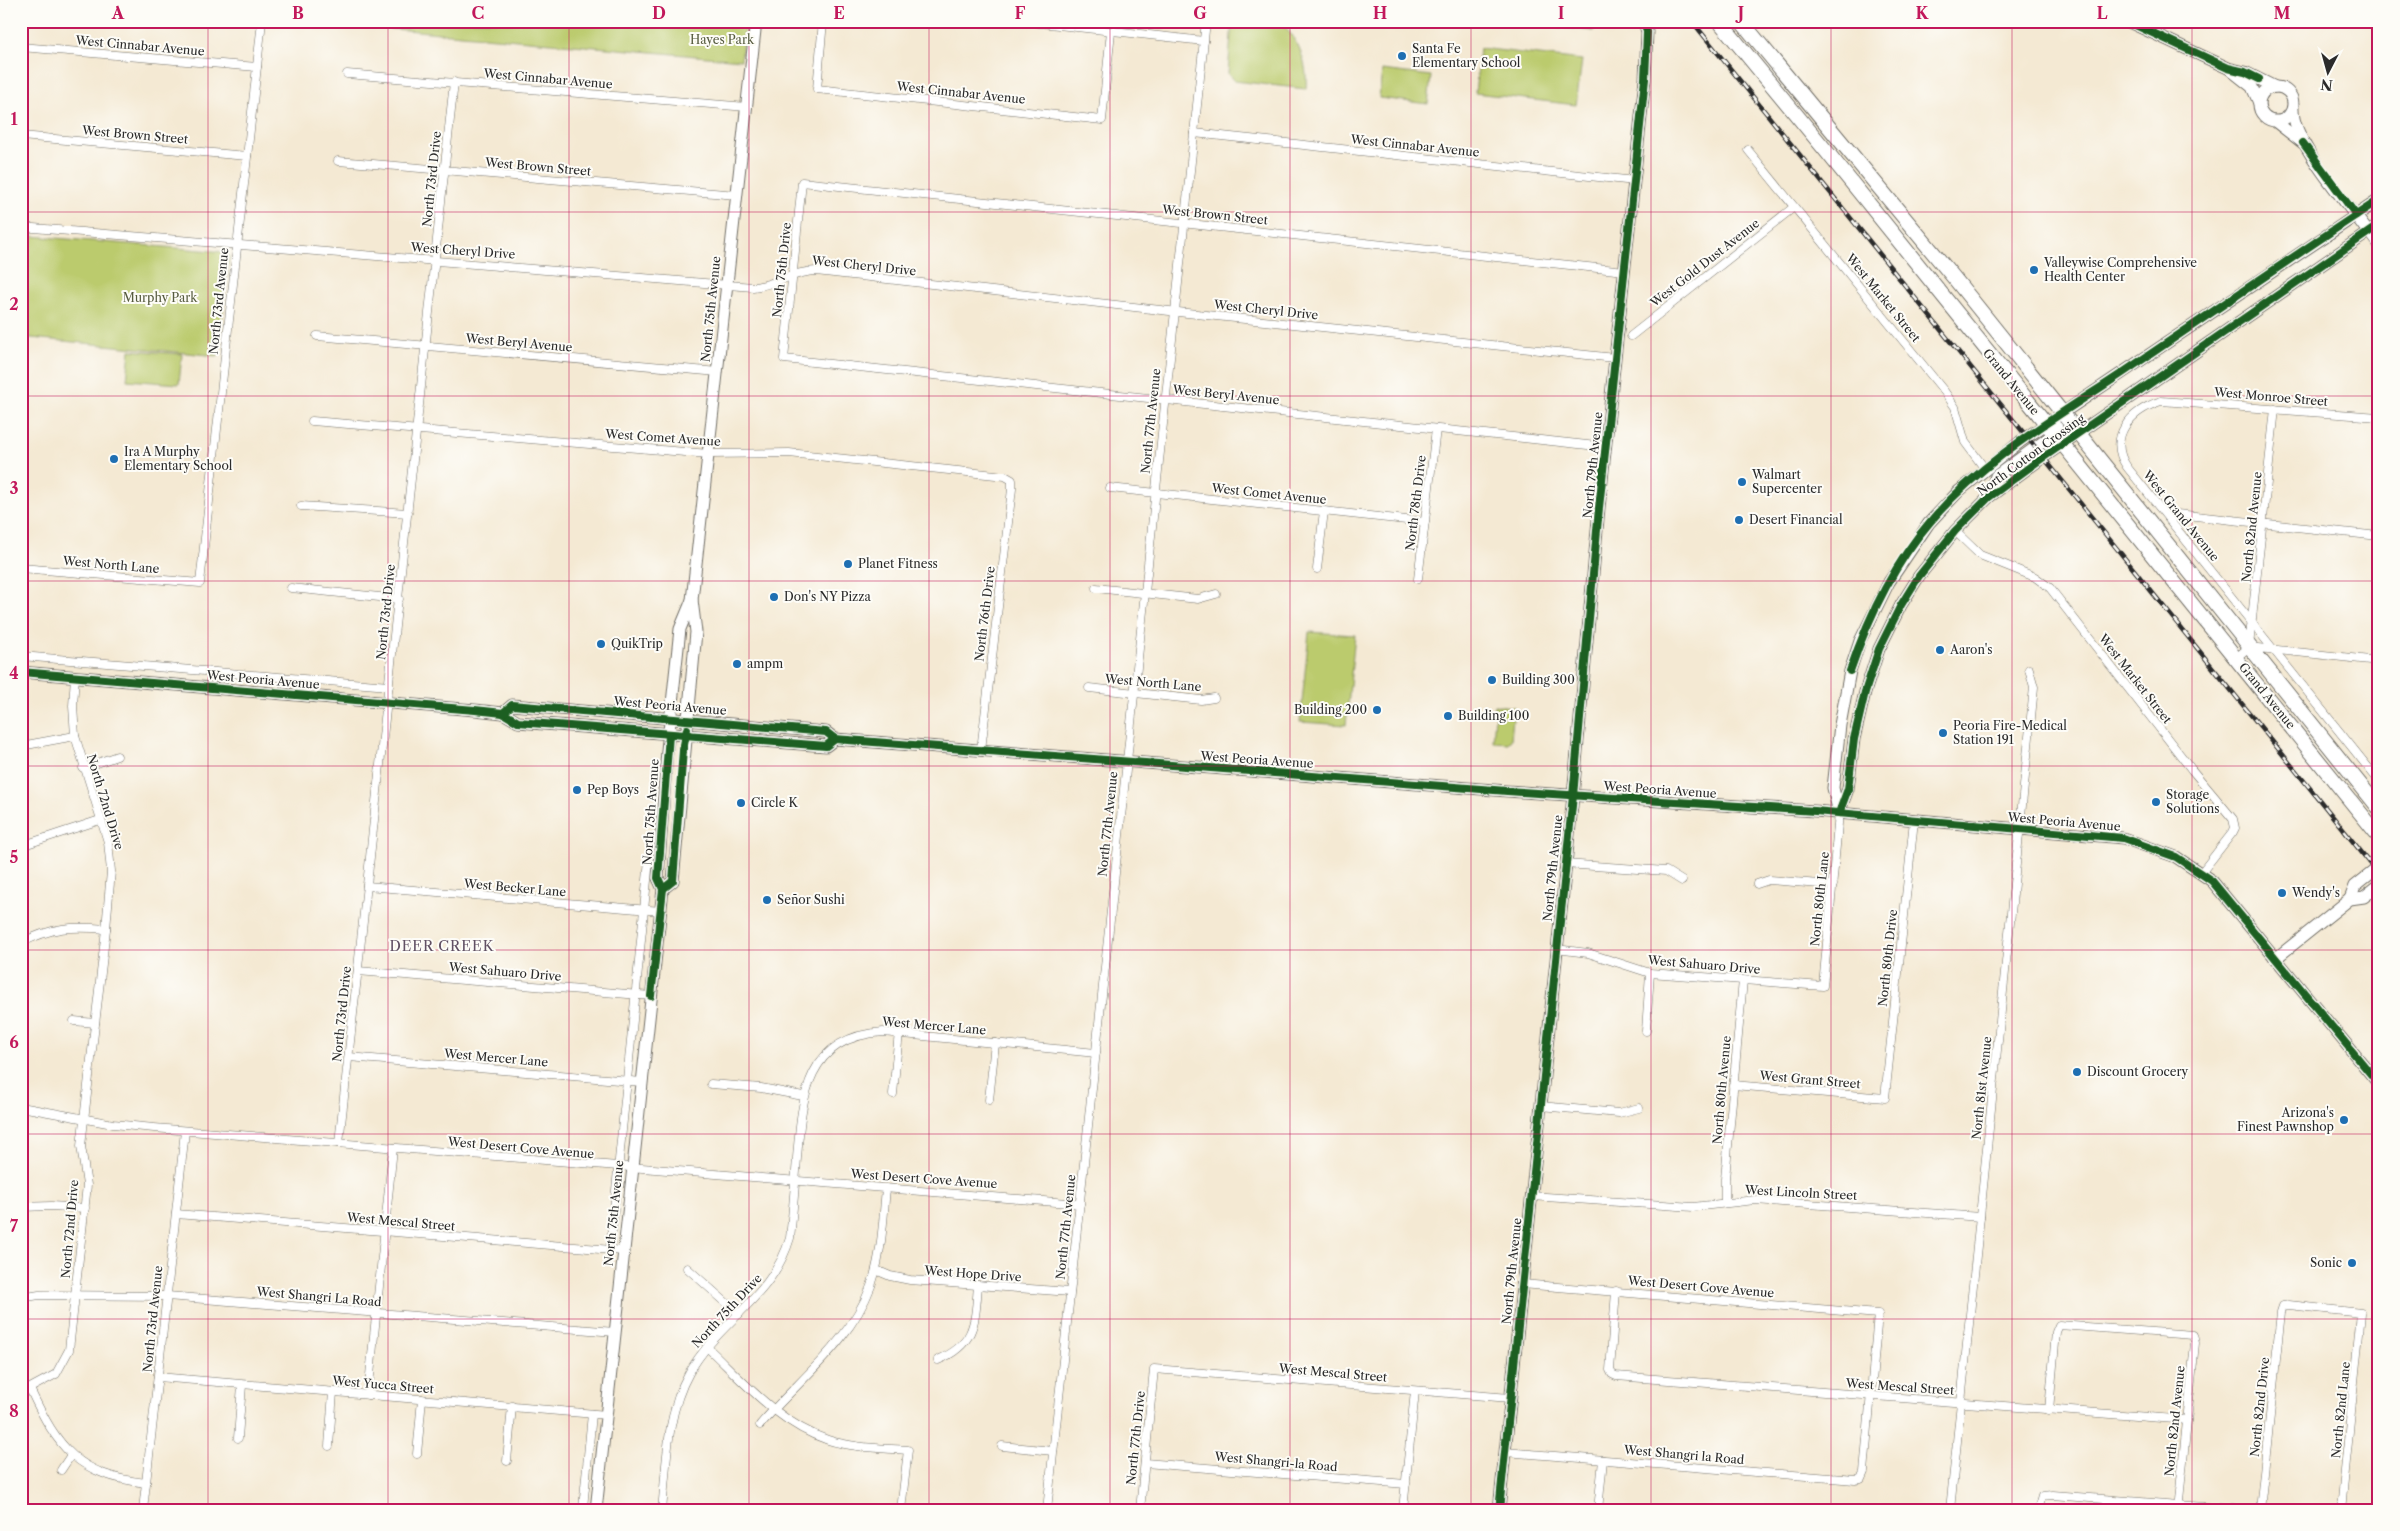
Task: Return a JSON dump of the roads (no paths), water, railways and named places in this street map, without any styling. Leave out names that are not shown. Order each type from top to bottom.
[{"type":"highway","name":"Grand Avenue","points":[[1719,21],[2379,836]]},
{"type":"highway","name":"Grand Avenue","points":[[1741,21],[1944,265],[2379,808]]},
{"type":"main road","name":"North 75th Avenue","points":[[664,889],[673,880],[683,750],[688,719],[696,632],[692,600],[756,21]]},
{"type":"main road","name":"North 79th Avenue","points":[[1499,1510],[1573,796],[1615,358],[1645,79],[1647,32],[1644,21]]},
{"type":"main road","points":[[2127,21],[2228,68],[2247,82],[2259,103],[2264,117],[2276,122],[2303,143]]},
{"type":"main road","points":[[2228,68],[2245,72],[2290,93],[2293,98],[2294,121],[2303,143],[2368,232]]},
{"type":"main road","points":[[2259,103],[2266,90],[2275,87]]},
{"type":"main road","points":[[2276,122],[2288,117],[2293,109]]},
{"type":"main road","name":"North Cotton Crossing","points":[[1839,813],[1848,789],[1857,726],[1873,664],[1888,628],[1907,594],[1955,531],[2054,435],[2062,413],[2379,200]]},
{"type":"main road","name":"North Cotton Crossing","points":[[1839,813],[1834,788],[1838,736],[1846,687],[1860,641],[1889,582],[1903,558],[1929,522],[1959,491],[1984,469],[2054,435],[2079,434],[2379,225]]},
{"type":"main road","points":[[1889,582],[1907,594]]},
{"type":"main road","name":"North 75th Avenue","points":[[596,1510],[664,889],[658,878],[669,735],[680,629],[692,600]]},
{"type":"main road","name":"West Peoria Avenue","points":[[21,672],[503,713],[518,722],[669,735],[826,746],[835,739]]},
{"type":"main road","name":"West Peoria Avenue","points":[[503,713],[512,705],[826,732],[835,739],[1573,796],[1839,813],[2133,841],[2176,857],[2212,880],[2379,1084]]},
{"type":"main road","points":[[546,724],[548,708]]},
{"type":"main road","points":[[660,848],[666,850],[668,871],[673,876]]},
{"type":"main road","points":[[2275,959],[2350,899],[2355,886],[2379,867]]},
{"type":"main road","points":[[2350,899],[2364,897],[2379,885]]},
{"type":"street","name":"North 73rd Avenue","points":[[200,583],[262,21]]},
{"type":"street","name":"West Cinnabar Avenue","points":[[823,21],[817,88],[1102,120],[1111,31]]},
{"type":"street","points":[[1022,21],[1204,41]]},
{"type":"street","name":"North 77th Avenue","points":[[1047,1510],[1206,21]]},
{"type":"street","name":"West Cinnabar Avenue","points":[[21,47],[257,67]]},
{"type":"street","name":"West Cinnabar Avenue","points":[[347,74],[747,107]]},
{"type":"street","name":"North 73rd Drive","points":[[339,1143],[454,82]]},
{"type":"street","name":"West Cinnabar Avenue","points":[[1194,133],[1635,181]]},
{"type":"street","name":"West Brown Street","points":[[21,136],[247,156]]},
{"type":"street","name":"West Market Street","points":[[1748,150],[1944,391],[1955,407],[1965,442],[1984,469]]},
{"type":"street","name":"West Brown Street","points":[[338,161],[737,195]]},
{"type":"street","name":"West Brown Street","points":[[802,182],[1625,271]]},
{"type":"street","name":"North 75th Drive","points":[[784,359],[802,182]]},
{"type":"street","name":"West Gold Dust Avenue","points":[[1631,336],[1794,207]]},
{"type":"street","name":"West Cheryl Drive","points":[[21,227],[753,287],[766,286],[804,271],[816,271],[1175,312],[1615,358]]},
{"type":"street","points":[[2368,232],[2379,247]]},
{"type":"street","name":"West Beryl Avenue","points":[[317,336],[718,372]]},
{"type":"street","name":"West Beryl Avenue","points":[[784,359],[1606,447]]},
{"type":"street","name":"West Monroe Street","points":[[2160,401],[2379,417]]},
{"type":"street","name":"West Grand Avenue","points":[[2160,401],[2148,407],[2125,425],[2119,438],[2119,450],[2127,467],[2253,623],[2271,649]]},
{"type":"street","name":"North 82nd Avenue","points":[[2249,648],[2275,409]]},
{"type":"street","name":"West Comet Avenue","points":[[312,420],[709,454],[789,453],[1005,476],[1012,480]]},
{"type":"street","name":"North 78th Drive","points":[[1418,580],[1436,429]]},
{"type":"street","name":"North 76th Drive","points":[[981,750],[1012,480]]},
{"type":"street","name":"West Comet Avenue","points":[[1110,488],[1425,522]]},
{"type":"street","points":[[301,506],[408,513]]},
{"type":"street","points":[[1317,569],[1324,511]]},
{"type":"street","points":[[2170,519],[2177,514],[2379,536]]},
{"type":"street","name":"West Market Street","points":[[1955,531],[1980,555],[2035,577],[2050,588],[2192,770],[2230,814],[2234,824],[2233,832],[2201,873]]},
{"type":"street","name":"West North Lane","points":[[21,568],[200,583]]},
{"type":"street","points":[[292,588],[399,599]]},
{"type":"street","points":[[1096,588],[1198,599],[1216,594]]},
{"type":"street","points":[[2236,658],[2249,648],[2379,660]]},
{"type":"street","points":[[2271,649],[2379,781]]},
{"type":"street","name":"West Peoria Avenue","points":[[21,656],[389,686]]},
{"type":"street","name":"North 81st Avenue","points":[[1950,1510],[2034,687],[2029,669]]},
{"type":"street","name":"North 72nd Drive","points":[[30,1389],[56,1374],[65,1360],[71,1342],[87,1185],[81,1146],[106,929],[110,860],[75,736],[73,706],[75,676]]},
{"type":"street","name":"West North Lane","points":[[1089,688],[1200,700],[1214,698]]},
{"type":"street","points":[[21,746],[75,736]]},
{"type":"street","points":[[83,768],[117,756]]},
{"type":"street","name":"North 80th Lane","points":[[1823,986],[1839,813]]},
{"type":"street","points":[[21,846],[100,820]]},
{"type":"street","name":"North 80th Drive","points":[[1885,1098],[1914,820]]},
{"type":"street","name":"North 75th Avenue","points":[[610,1250],[649,860]]},
{"type":"street","points":[[1565,864],[1666,871],[1682,881]]},
{"type":"street","points":[[1757,884],[1768,880],[1833,885]]},
{"type":"street","name":"West Becker Lane","points":[[367,886],[661,911]]},
{"type":"street","points":[[21,943],[57,929],[70,927],[106,929]]},
{"type":"street","name":"West Sahuaro Drive","points":[[1556,949],[1588,953],[1650,973],[1823,986]]},
{"type":"street","name":"West Sahuaro Drive","points":[[358,971],[651,996]]},
{"type":"street","points":[[1646,1031],[1650,973]]},
{"type":"street","name":"North 80th Avenue","points":[[1725,1202],[1725,1178],[1743,980]]},
{"type":"street","points":[[74,1021],[95,1023]]},
{"type":"street","name":"West Mercer Lane","points":[[803,1096],[812,1074],[834,1049],[871,1032],[899,1032],[1096,1053]]},
{"type":"street","points":[[893,1094],[899,1032]]},
{"type":"street","points":[[989,1100],[996,1043]]},
{"type":"street","name":"West Mercer Lane","points":[[349,1058],[642,1082]]},
{"type":"street","points":[[711,1084],[761,1088],[803,1096]]},
{"type":"street","name":"West Grant Street","points":[[1733,1085],[1885,1098]]},
{"type":"street","name":"North 75th Drive","points":[[662,1510],[674,1412],[689,1372],[707,1347],[770,1281],[786,1252],[790,1238],[803,1096]]},
{"type":"street","points":[[1540,1106],[1619,1113],[1639,1108]]},
{"type":"street","name":"West Desert Cove Avenue","points":[[21,1107],[85,1119],[185,1131],[1080,1204]]},
{"type":"street","name":"North 73rd Avenue","points":[[143,1510],[185,1131]]},
{"type":"street","points":[[368,1395],[393,1148]]},
{"type":"street","points":[[760,1425],[842,1336],[863,1304],[876,1270],[881,1246],[886,1188]]},
{"type":"street","name":"West Lincoln Street","points":[[1531,1196],[1693,1207],[1755,1200],[1980,1217]]},
{"type":"street","points":[[21,1207],[85,1208]]},
{"type":"street","name":"West Mescal Street","points":[[176,1214],[624,1251]]},
{"type":"street","points":[[687,1268],[739,1314]]},
{"type":"street","name":"West Hope Drive","points":[[876,1270],[900,1279],[1070,1292]]},
{"type":"street","name":"West Desert Cove Avenue","points":[[1522,1284],[1878,1314],[1872,1396]]},
{"type":"street","points":[[938,1360],[959,1349],[967,1340],[975,1319],[978,1285]]},
{"type":"street","name":"West Mescal Street","points":[[1616,1291],[1612,1374],[2187,1420]]},
{"type":"street","name":"West Shangri La Road","points":[[21,1298],[75,1295],[167,1296],[615,1332]]},
{"type":"street","name":"North 82nd Drive","points":[[2260,1510],[2283,1306],[2361,1313]]},
{"type":"street","name":"North 82nd Lane","points":[[2342,1510],[2361,1313]]},
{"type":"street","name":"North 82nd Avenue","points":[[2049,1410],[2056,1332],[2059,1325],[2193,1335],[2195,1343],[2178,1508]]},
{"type":"street","points":[[707,1347],[773,1409],[795,1424],[828,1440],[846,1444],[908,1450],[902,1510]]},
{"type":"street","name":"West Mescal Street","points":[[1154,1369],[1510,1398]]},
{"type":"street","name":"North 77th Drive","points":[[1140,1510],[1154,1369]]},
{"type":"street","name":"West Yucca Street","points":[[158,1377],[606,1415]]},
{"type":"street","points":[[238,1438],[242,1384]]},
{"type":"street","points":[[21,1393],[30,1389],[46,1425],[72,1455],[106,1476],[146,1483]]},
{"type":"street","points":[[1403,1510],[1415,1391]]},
{"type":"street","points":[[329,1446],[333,1392]]},
{"type":"street","name":"West Shangri la Road","points":[[1505,1452],[1861,1479],[1864,1472],[1872,1396]]},
{"type":"street","points":[[417,1454],[422,1399]]},
{"type":"street","points":[[507,1461],[512,1406]]},
{"type":"street","points":[[586,1510],[583,1508],[592,1414]]},
{"type":"street","points":[[1002,1446],[1053,1452]]},
{"type":"street","points":[[61,1470],[72,1455]]},
{"type":"street","points":[[1598,1510],[1603,1460]]},
{"type":"street","name":"West Shangri-la Road","points":[[1144,1463],[1406,1484]]},
{"type":"street","points":[[2038,1510],[2042,1496],[2178,1508],[2242,1510]]},
{"type":"railway","points":[[1692,21],[2379,874]]},
{"type":"place","name":"Santa Fe Elementary School","points":[[1402,56]]},
{"type":"place","name":"Valleywise Comprehensive Health Center","points":[[2034,270]]},
{"type":"place","name":"Ira A Murphy Elementary School","points":[[114,459]]},
{"type":"place","name":"Walmart Supercenter","points":[[1742,482]]},
{"type":"place","name":"Desert Financial","points":[[1739,520]]},
{"type":"place","name":"Planet Fitness","points":[[848,564]]},
{"type":"place","name":"Don's NY Pizza","points":[[774,597]]},
{"type":"place","name":"QuikTrip","points":[[601,644]]},
{"type":"place","name":"Aaron's","points":[[1940,650]]},
{"type":"place","name":"ampm","points":[[737,664]]},
{"type":"place","name":"Building 300","points":[[1492,680]]},
{"type":"place","name":"Building 200","points":[[1377,710]]},
{"type":"place","name":"Building 100","points":[[1448,716]]},
{"type":"place","name":"Peoria Fire-Medical Station 191","points":[[1943,733]]},
{"type":"place","name":"Pep Boys","points":[[577,790]]},
{"type":"place","name":"Storage Solutions","points":[[2156,802]]},
{"type":"place","name":"Circle K","points":[[741,803]]},
{"type":"place","name":"Wendy's","points":[[2282,893]]},
{"type":"place","name":"Señor Sushi","points":[[767,900]]},
{"type":"place","name":"Discount Grocery","points":[[2077,1072]]},
{"type":"place","name":"Arizona's Finest Pawnshop","points":[[2344,1120]]},
{"type":"place","name":"Sonic","points":[[2352,1263]]},
{"type":"district","name":"DEER CREEK","points":[[442,946]]},
{"type":"park label","name":"Hayes Park","points":[[722,40]]},
{"type":"park label","name":"Murphy Park","points":[[160,298]]}]
